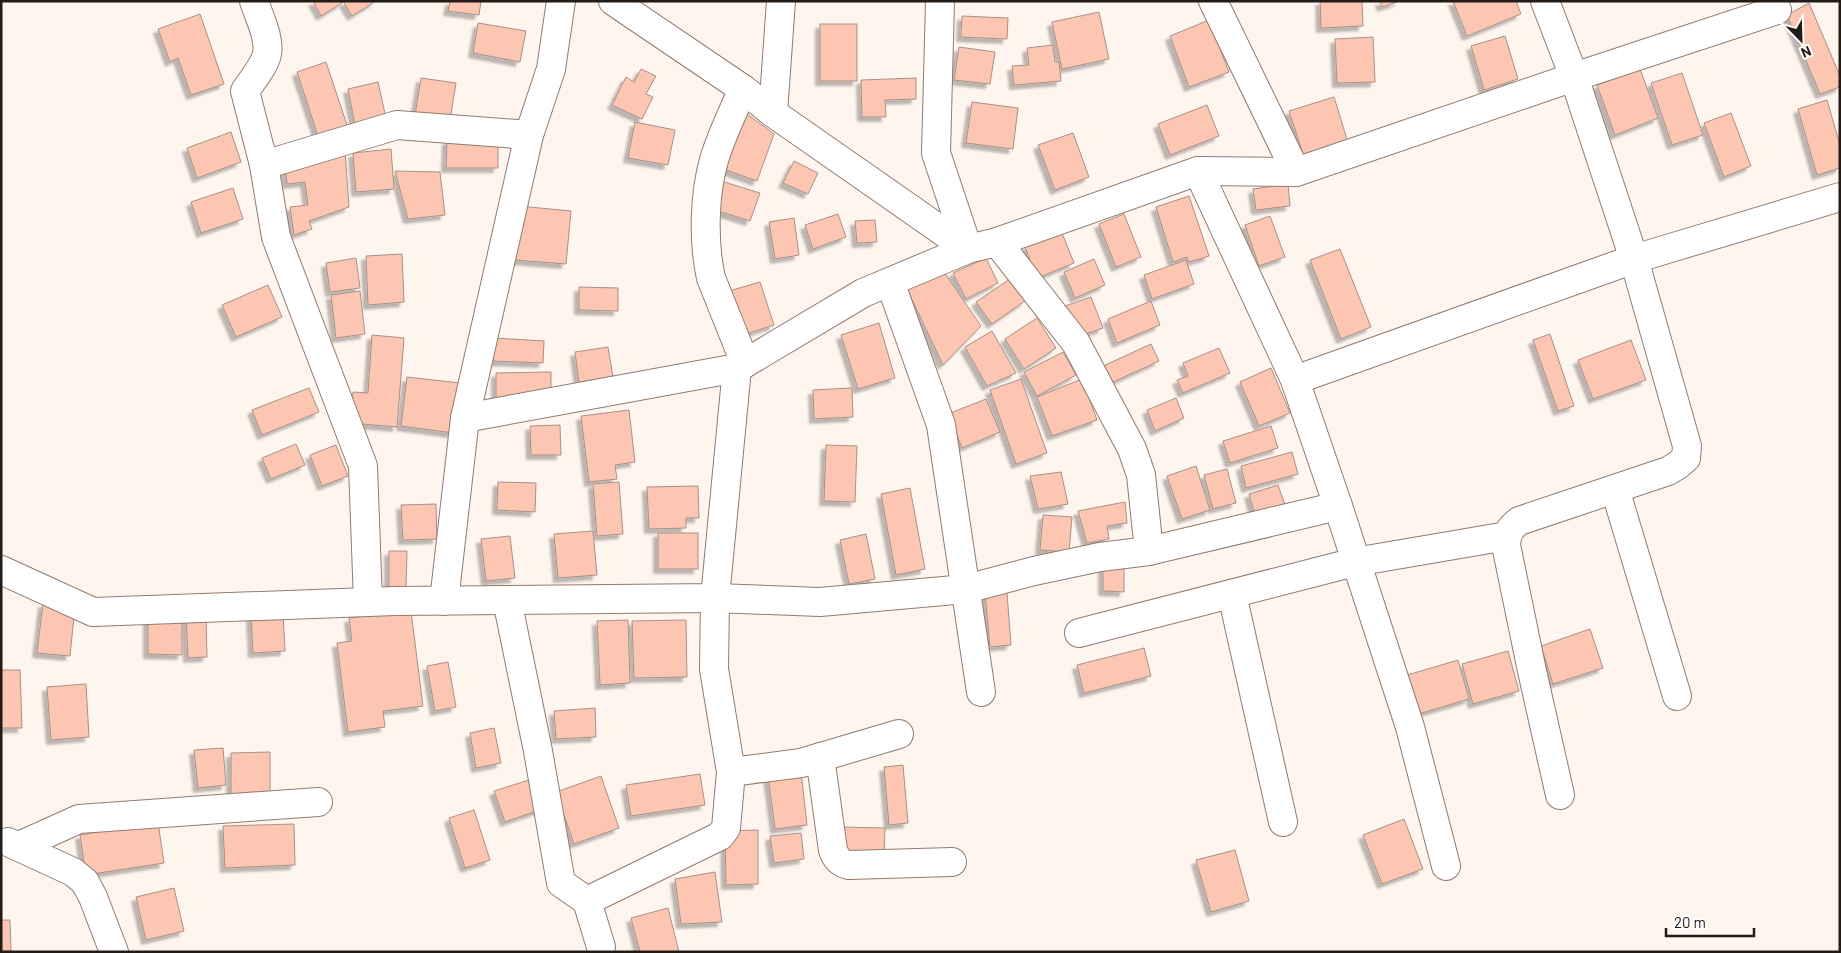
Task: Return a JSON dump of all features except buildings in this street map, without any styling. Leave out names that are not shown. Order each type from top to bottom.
[{"type":"street","points":[[254,1],[266,38],[267,54],[244,91],[264,164],[276,237],[363,466],[368,602]]},
{"type":"street","points":[[444,601],[465,418],[529,135],[550,69],[561,1]]},
{"type":"street","points":[[613,1],[743,89],[773,113],[968,249]]},
{"type":"street","points":[[773,113],[781,1]]},
{"type":"street","points":[[940,1],[936,153],[968,249]]},
{"type":"street","points":[[1214,1],[1296,172]]},
{"type":"street","points":[[1545,1],[1574,77],[1634,258],[1687,446],[1686,458],[1668,471],[1520,521],[1511,527],[1506,536],[1506,545],[1530,661],[1560,795]]},
{"type":"street","points":[[465,418],[741,366],[863,293],[968,249],[997,242],[1198,171],[1296,172],[1777,10]]},
{"type":"street","points":[[587,902],[723,833],[726,828],[731,772],[714,669],[715,598],[741,366],[711,278],[708,263],[706,212],[714,160],[743,89]]},
{"type":"street","points":[[264,164],[397,125],[529,135]]},
{"type":"street","points":[[1198,171],[1295,380],[1410,727],[1446,866]]},
{"type":"street","points":[[1295,380],[1634,258],[1840,196]]},
{"type":"street","points":[[997,242],[1076,343],[1132,449],[1141,475],[1149,551]]},
{"type":"street","points":[[890,282],[942,425],[981,692]]},
{"type":"street","points":[[1614,489],[1677,696]]},
{"type":"street","points":[[1,570],[93,612],[368,602],[507,600],[715,598],[820,602],[966,589],[1034,571],[1100,557],[1149,551],[1338,506]]},
{"type":"street","points":[[1079,633],[1356,562],[1506,536]]},
{"type":"street","points":[[1232,594],[1283,822]]},
{"type":"street","points":[[507,600],[538,751],[561,884],[587,902],[601,947]]},
{"type":"street","points":[[731,772],[801,763],[899,734]]},
{"type":"street","points":[[820,757],[833,850],[841,863],[849,866],[952,862]]},
{"type":"street","points":[[10,843],[79,819],[318,802]]},
{"type":"street","points":[[10,843],[73,872],[84,882],[93,897],[114,952]]}]
